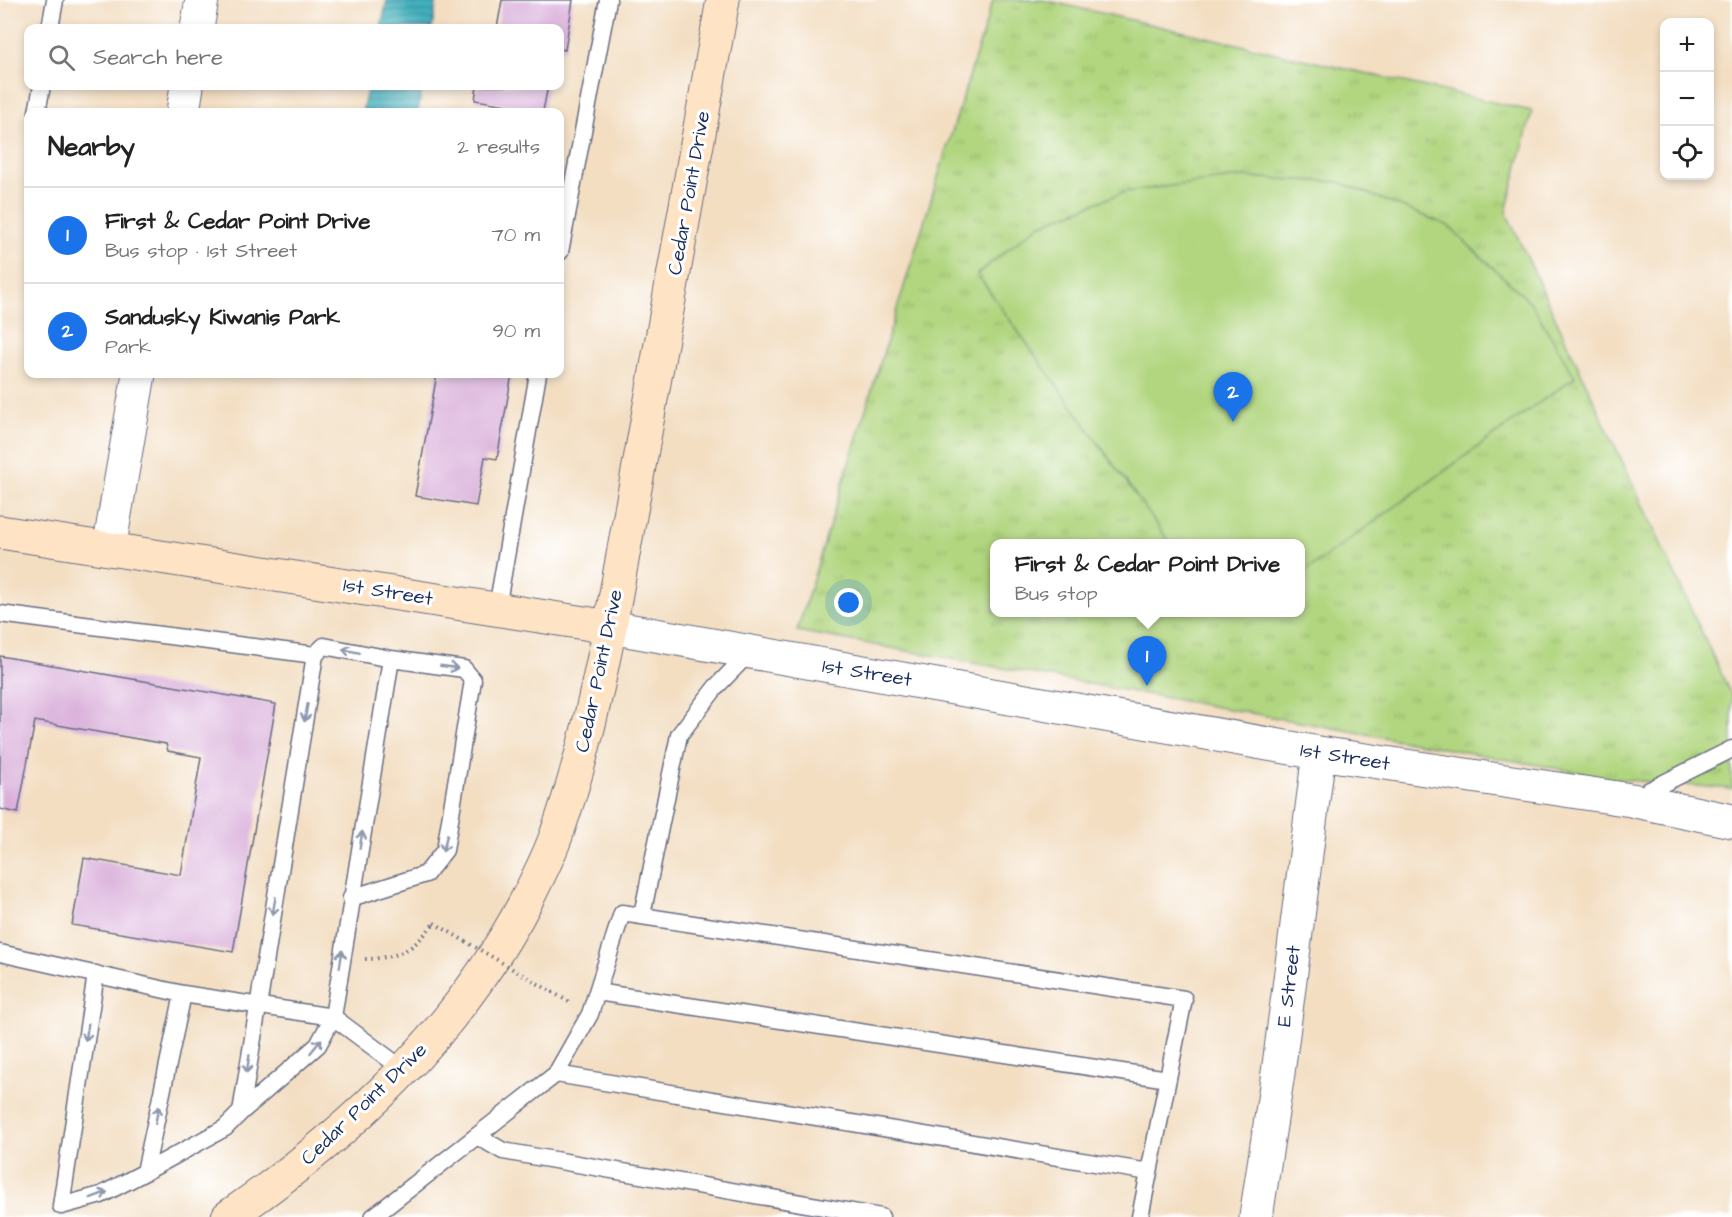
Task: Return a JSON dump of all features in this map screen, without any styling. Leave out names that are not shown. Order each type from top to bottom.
[{"type":"main road","name":"Cedar Point Drive","points":[[228,1217],[288,1176],[340,1133],[404,1070],[438,1032],[499,951],[557,836],[589,729],[610,627],[723,0]]},
{"type":"main road","name":"1st Street","points":[[0,532],[610,627]]},
{"type":"street","points":[[198,24],[202,0]]},
{"type":"street","points":[[184,108],[186,90]]},
{"type":"street","points":[[109,549],[138,378]]},
{"type":"street","name":"1st Street","points":[[610,627],[1319,753],[1631,800],[1732,821]]},
{"type":"street","name":"E Street","points":[[1256,1217],[1278,1073],[1319,753]]},
{"type":"lane","points":[[51,24],[55,0]]},
{"type":"lane","points":[[564,231],[608,0]]},
{"type":"lane","points":[[39,108],[41,90]]},
{"type":"lane","points":[[497,608],[537,378]]},
{"type":"lane","points":[[0,614],[315,655]]},
{"type":"lane","points":[[241,1112],[315,655],[324,646],[391,660],[464,669],[473,680],[445,850],[426,874],[351,898]]},
{"type":"lane","points":[[642,915],[679,735],[716,687],[749,653]]},
{"type":"lane","points":[[96,974],[61,1206],[101,1195],[225,1128],[318,1046],[333,1017],[391,660]]},
{"type":"lane","points":[[1631,800],[1732,749]]},
{"type":"lane","points":[[375,1217],[556,1074],[590,1014],[622,913],[1184,999],[1140,1217]]},
{"type":"lane","points":[[0,953],[183,994],[333,1017],[404,1070]]},
{"type":"lane","points":[[597,992],[1168,1079]]},
{"type":"lane","points":[[145,1172],[183,994]]},
{"type":"lane","points":[[556,1074],[1149,1172]]},
{"type":"lane","points":[[477,1136],[503,1152],[881,1217]]},
{"type":"path","points":[[341,960],[392,958],[418,943],[434,923],[552,992]]},
{"type":"green space","points":[[993,0],[1043,0],[1532,111],[1506,212],[1732,697],[1732,789],[1615,779],[797,631]]},
{"type":"green space","points":[[1240,177],[1339,182],[1447,225],[1531,303],[1575,377],[1305,571],[1305,539],[1167,539],[977,274],[1039,225],[1124,192]]},
{"type":"water","points":[[387,0],[437,0],[433,24],[382,24]]},
{"type":"water","points":[[367,90],[421,90],[419,108],[363,108]]},
{"type":"building","points":[[502,0],[573,0],[565,50],[564,24],[498,24]]},
{"type":"building","points":[[476,90],[547,90],[544,108],[524,108],[475,100]]},
{"type":"building","points":[[436,378],[511,378],[497,459],[485,457],[476,506],[415,496]]},
{"type":"building","points":[[0,656],[276,704],[233,952],[72,925],[84,858],[181,875],[201,757],[168,751],[166,744],[35,721],[18,813],[0,809]]},
{"type":"place","name":"Sandusky Kiwanis Park","points":[[1233,422]]},
{"type":"place","name":"First & Cedar Point Drive","points":[[1147,686]]}]
